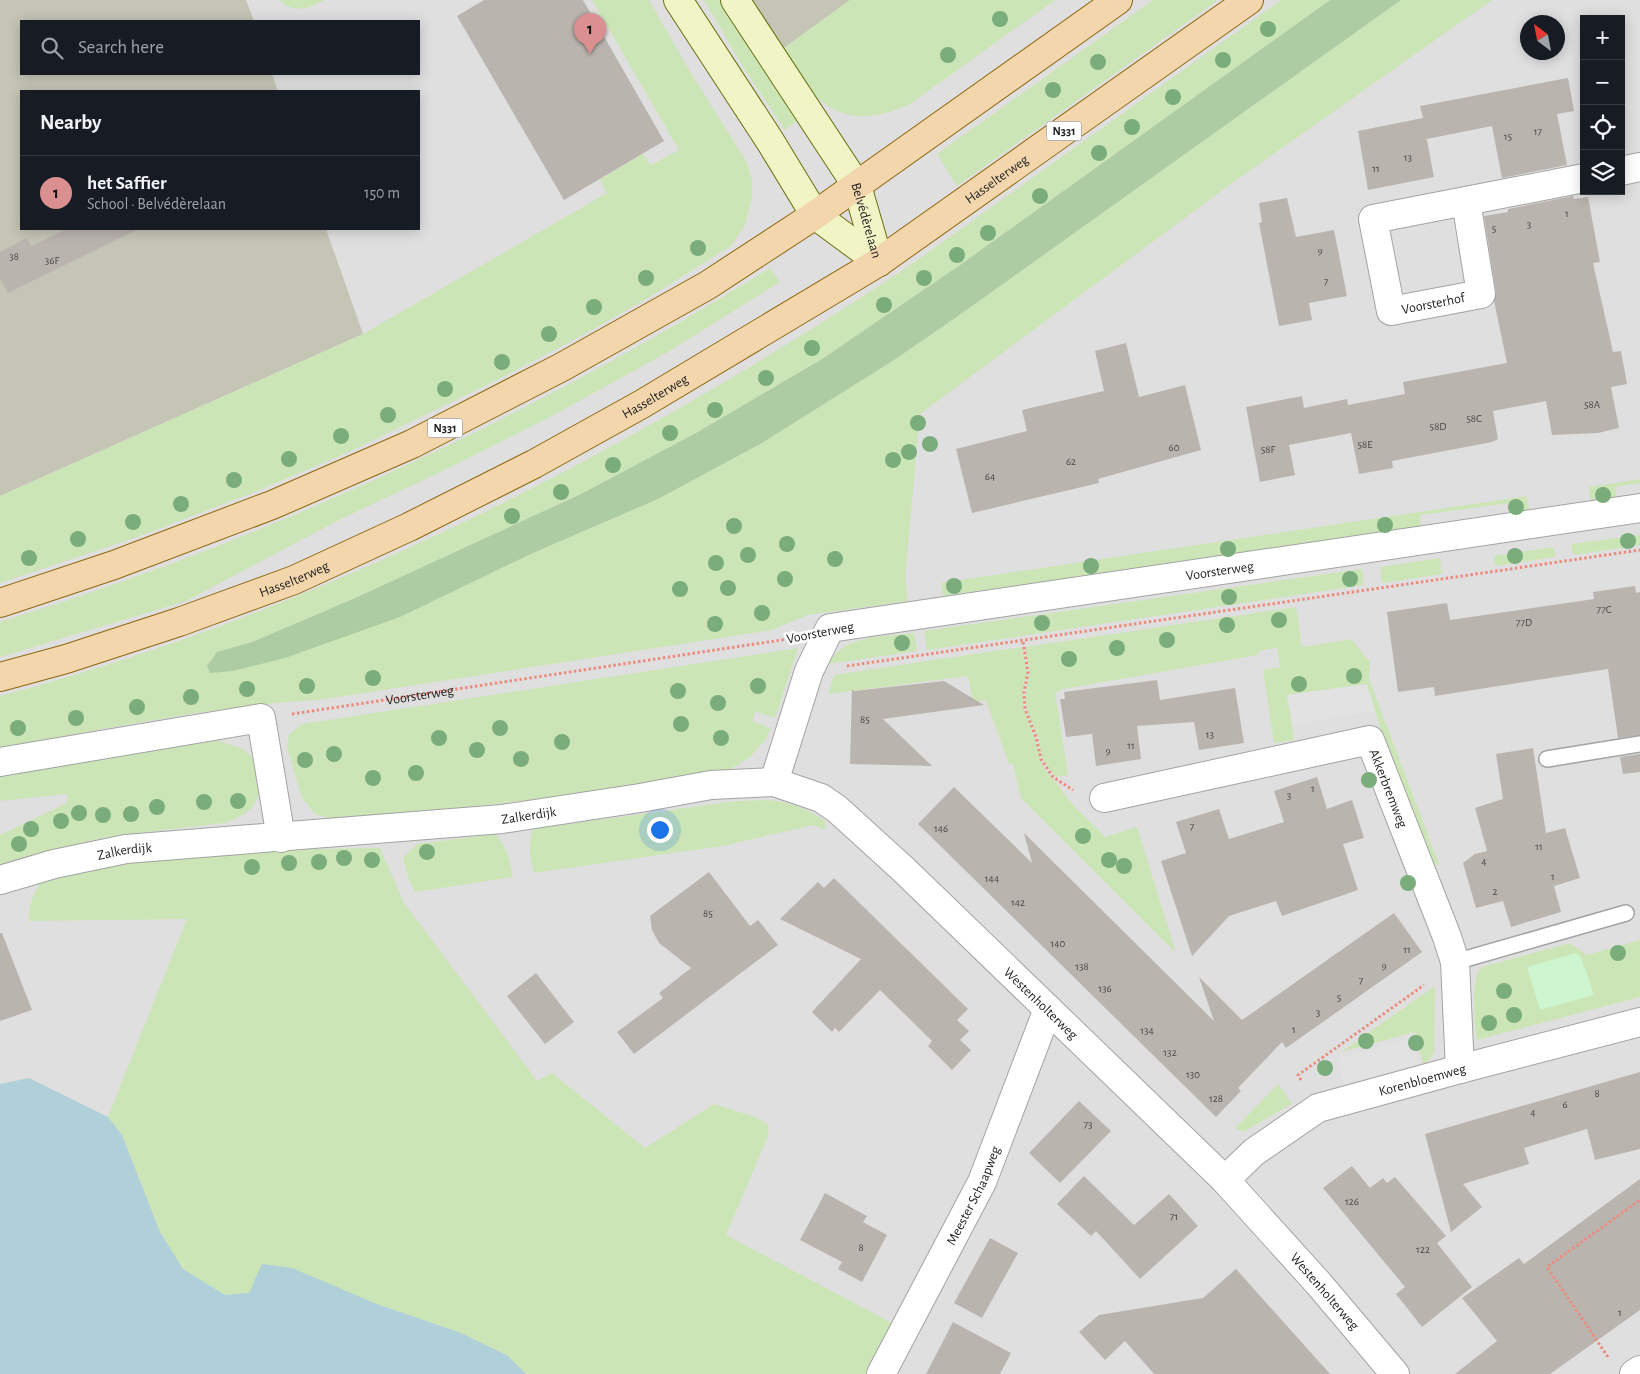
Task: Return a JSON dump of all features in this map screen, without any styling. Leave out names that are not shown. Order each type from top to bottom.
[{"type":"main road","name":"Belvédèrelaan","points":[[678,0],[770,141],[815,215],[879,262]]},
{"type":"main road","name":"Belvédèrelaan","points":[[735,0],[857,186],[879,262]]},
{"type":"main road","name":"N331","points":[[0,604],[114,565],[272,505],[412,444],[562,367],[708,285],[815,215],[1118,0]]},
{"type":"main road","name":"Hasselterweg","points":[[0,676],[66,659],[179,622],[294,580],[409,527],[534,464],[642,404],[879,262],[1250,0]]},
{"type":"street","points":[[1625,170],[1640,167]]},
{"type":"street","name":"Voorsterhof","points":[[1466,201],[1480,294],[1391,311],[1373,219],[1580,179]]},
{"type":"street","name":"Voorsterweg","points":[[830,628],[1640,508]]},
{"type":"street","points":[[774,782],[809,671],[830,628]]},
{"type":"street","points":[[0,762],[261,718],[281,838]]},
{"type":"street","name":"Akkerbremweg","points":[[1104,798],[1370,740],[1455,962],[1460,1069]]},
{"type":"street","name":"Zalkerdijk","points":[[0,880],[54,864],[126,849],[502,819],[711,785],[774,782]]},
{"type":"street","name":"Westenholterweg","points":[[774,782],[821,798],[836,810],[1048,1009],[1226,1180],[1320,1284],[1395,1374]]},
{"type":"street","name":"Meester Schaapweg","points":[[881,1374],[982,1182],[1048,1009]]},
{"type":"street","name":"Korenbloemweg","points":[[1226,1180],[1254,1152],[1318,1108],[1640,1022]]},
{"type":"street","points":[[1634,1374],[1640,1370]]},
{"type":"lane","points":[[1547,758],[1640,744]]},
{"type":"lane","points":[[1455,962],[1626,913]]},
{"type":"path","points":[[809,671],[1022,642],[1640,550]]},
{"type":"path","name":"Voorsterweg","points":[[261,718],[796,638],[830,628]]},
{"type":"path","points":[[1022,642],[1028,672],[1024,694],[1025,709],[1037,741],[1041,759],[1053,777],[1069,789],[1104,798]]},
{"type":"path","points":[[1318,1108],[1298,1075],[1455,962]]},
{"type":"path","points":[[1609,1358],[1547,1267],[1640,1200]]},
{"type":"shaded area","points":[[0,0],[1640,0],[1640,1374],[0,1374]]},
{"type":"shaded area","points":[[0,0],[246,0],[254,20],[20,20],[20,75],[272,75],[278,90],[20,90],[20,230],[326,230],[363,334],[0,496]]},
{"type":"shaded area","points":[[744,0],[850,0],[780,51]]},
{"type":"shaded area","points":[[1367,684],[1375,711],[1292,724],[1287,695]]},
{"type":"shaded area","points":[[1412,1039],[1419,1064],[1344,1084],[1337,1058]]},
{"type":"green space","points":[[280,0],[324,0],[307,8],[296,9]]},
{"type":"green space","points":[[592,0],[649,0],[689,70],[746,161],[752,180],[752,198],[745,225],[732,245],[653,295],[585,334],[501,378],[351,451],[252,493],[143,535],[0,583],[0,496],[363,334],[607,193],[600,179],[643,154],[651,165],[679,150]]},
{"type":"green space","points":[[704,0],[722,0],[772,83],[798,120],[785,130],[745,70]]},
{"type":"green space","points":[[850,0],[1055,0],[910,104],[886,113],[866,116],[848,115],[833,109],[819,99],[793,70],[780,51]]},
{"type":"green space","points":[[1153,0],[1218,0],[957,186],[937,154]]},
{"type":"green space","points":[[1281,0],[1330,0],[960,265],[822,359],[696,433],[581,494],[353,599],[252,642],[217,652],[207,666],[210,672],[233,671],[400,617],[533,553],[658,499],[762,443],[894,360],[1401,0],[1492,0],[1228,186],[920,414],[905,577],[908,601],[808,615],[772,630],[318,700],[238,707],[198,713],[0,748],[0,696],[119,661],[235,620],[350,574],[462,523],[572,467],[680,408],[787,344],[891,278]]},
{"type":"green space","points":[[1330,0],[1401,0],[958,316],[894,360],[762,443],[658,499],[533,553],[400,617],[285,658],[233,671],[210,673],[207,666],[217,652],[252,642],[353,599],[581,494],[696,433],[822,359],[960,265]]},
{"type":"green space","points":[[770,268],[780,282],[668,352],[552,416],[449,468],[343,518],[186,601],[0,657],[0,622],[101,589],[201,552],[300,513],[397,470],[492,424],[586,375],[679,323]]},
{"type":"green space","points":[[1640,479],[1640,483],[1615,487],[1617,500],[1591,504],[1589,487]]},
{"type":"green space","points":[[1527,496],[1530,513],[1512,516],[1510,503],[1420,515],[1421,528],[943,596],[941,583]]},
{"type":"green space","points":[[1640,535],[1640,545],[1573,555],[1571,544]]},
{"type":"green space","points":[[1554,547],[1555,557],[1495,566],[1494,556]]},
{"type":"green space","points":[[1440,558],[1442,574],[1382,583],[1380,567]]},
{"type":"green space","points":[[1362,569],[1364,585],[927,650],[924,631]]},
{"type":"green space","points":[[1296,607],[1302,647],[1351,639],[1370,662],[1369,679],[1439,864],[1435,866],[1380,727],[1367,684],[1287,695],[1294,740],[1274,743],[1263,670],[1280,667],[1277,648],[1258,651],[1258,655],[1063,689],[1055,693],[1068,775],[1055,777],[1042,758],[1038,738],[1027,713],[1025,699],[1029,671],[1025,647]]},
{"type":"green space","points":[[914,633],[917,651],[828,664],[835,654],[855,642]]},
{"type":"green space","points":[[1022,647],[1027,671],[1023,695],[1024,710],[1043,766],[1073,805],[1105,837],[1137,827],[1176,953],[1021,798],[1013,764],[1009,764],[986,700],[973,702],[968,676],[828,694],[834,675]]},
{"type":"green space","points":[[798,648],[775,718],[755,711],[752,721],[771,728],[766,739],[750,757],[731,769],[718,773],[576,794],[394,817],[333,819],[315,814],[302,798],[287,747],[289,735],[302,724]]},
{"type":"green space","points":[[216,739],[244,750],[250,755],[256,765],[259,784],[257,800],[241,816],[224,823],[106,837],[49,850],[0,866],[0,835],[67,803],[67,794],[0,801],[0,775]]},
{"type":"green space","points":[[768,800],[784,802],[805,809],[825,821],[825,830],[814,825],[722,846],[534,873],[530,851],[533,829],[736,801]]},
{"type":"green space","points":[[495,834],[505,848],[513,877],[415,892],[408,877],[403,858],[417,844]]},
{"type":"green space","points":[[380,848],[404,903],[537,1081],[552,1073],[645,1148],[714,1104],[758,1118],[769,1126],[768,1136],[726,1235],[892,1323],[865,1374],[526,1374],[508,1356],[461,1333],[377,1304],[249,1293],[225,1295],[183,1269],[160,1232],[122,1135],[108,1117],[187,919],[29,921],[29,910],[34,894],[43,879],[122,862],[266,850]]},
{"type":"green space","points":[[1640,940],[1640,997],[1477,1040],[1474,990],[1478,972],[1482,967],[1570,943],[1587,955]]},
{"type":"green space","points":[[1576,953],[1581,957],[1594,995],[1540,1010],[1527,967]]},
{"type":"green space","points":[[1435,986],[1434,1052],[1428,1062],[1423,1063],[1415,1032],[1341,1052]]},
{"type":"green space","points":[[1278,1084],[1292,1104],[1243,1132],[1235,1128]]},
{"type":"water","points":[[29,1078],[108,1117],[122,1135],[160,1232],[183,1269],[225,1295],[249,1293],[262,1264],[292,1268],[377,1304],[461,1333],[508,1356],[526,1374],[0,1374],[0,1084]]},
{"type":"building","points":[[484,0],[583,0],[664,141],[564,200],[457,16]]},
{"type":"building","points":[[1568,78],[1574,111],[1557,114],[1567,165],[1502,178],[1492,126],[1427,139],[1426,135],[1434,177],[1368,190],[1358,131],[1423,118],[1420,106]]},
{"type":"building","points":[[1573,196],[1574,199],[1588,197],[1600,262],[1593,263],[1613,352],[1621,351],[1627,384],[1611,387],[1619,428],[1598,433],[1552,435],[1546,401],[1493,411],[1498,439],[1492,442],[1392,461],[1393,468],[1359,474],[1351,433],[1289,445],[1295,475],[1260,482],[1246,407],[1302,396],[1304,408],[1347,399],[1348,405],[1405,394],[1403,382],[1507,363],[1494,301],[1496,292],[1484,216],[1508,212],[1508,209]]},
{"type":"building","points":[[1287,198],[1296,237],[1334,230],[1347,296],[1309,303],[1312,320],[1279,326],[1259,223],[1262,222],[1259,203]]},
{"type":"building","points":[[65,230],[136,230],[8,293],[0,278],[0,252],[27,238],[31,246]]},
{"type":"building","points":[[1126,343],[1139,397],[1185,385],[1201,450],[1098,479],[1099,483],[972,513],[956,449],[1027,431],[1022,410],[1104,391],[1095,351]]},
{"type":"building","points":[[1635,586],[1636,593],[1640,592],[1640,735],[1618,738],[1608,669],[1435,696],[1434,687],[1398,692],[1387,612],[1447,603],[1450,620],[1594,599],[1593,592]]},
{"type":"building","points":[[1157,680],[1160,700],[1235,688],[1244,743],[1199,750],[1194,722],[1137,726],[1141,759],[1096,766],[1092,734],[1066,737],[1060,699],[1065,699],[1064,692]]},
{"type":"building","points":[[944,681],[984,705],[883,719],[932,766],[850,764],[852,689],[854,691]]},
{"type":"building","points":[[1533,748],[1546,833],[1565,828],[1580,878],[1554,886],[1561,912],[1511,927],[1503,901],[1476,908],[1463,863],[1475,854],[1487,851],[1475,808],[1503,799],[1496,754]]},
{"type":"building","points":[[1640,754],[1640,772],[1623,774],[1620,757]]},
{"type":"building","points":[[1317,777],[1327,809],[1352,800],[1364,838],[1343,844],[1358,890],[1282,916],[1276,901],[1229,916],[1192,956],[1161,861],[1186,853],[1176,822],[1219,809],[1229,839],[1284,822],[1274,791]]},
{"type":"building","points":[[954,787],[1032,863],[1024,833],[1214,1021],[1199,977],[1242,1020],[1394,913],[1422,952],[1286,1048],[1282,1042],[1238,1088],[1241,1091],[1216,1117],[918,824]]},
{"type":"building","points":[[709,872],[750,926],[758,920],[778,945],[634,1054],[617,1032],[663,998],[659,993],[691,968],[659,943],[652,930],[650,916]]},
{"type":"building","points":[[834,878],[968,1009],[957,1020],[969,1031],[960,1040],[971,1050],[952,1070],[928,1046],[932,1041],[880,990],[839,1032],[835,1028],[832,1032],[812,1012],[861,959],[780,919],[818,882],[824,888]]},
{"type":"building","points":[[0,933],[2,933],[32,1010],[0,1021]]},
{"type":"building","points":[[536,973],[574,1022],[545,1044],[507,996]]},
{"type":"building","points":[[1640,1072],[1640,1149],[1595,1160],[1587,1129],[1524,1148],[1529,1164],[1463,1184],[1482,1207],[1451,1232],[1425,1134]]},
{"type":"building","points":[[1079,1101],[1111,1131],[1060,1183],[1029,1153]]},
{"type":"building","points":[[1352,1166],[1370,1188],[1383,1178],[1387,1183],[1395,1177],[1446,1236],[1437,1243],[1472,1287],[1422,1327],[1396,1294],[1405,1287],[1323,1188]]},
{"type":"building","points":[[1084,1176],[1134,1225],[1169,1194],[1198,1226],[1140,1279],[1096,1231],[1091,1236],[1057,1204]]},
{"type":"building","points":[[1640,1179],[1640,1310],[1550,1374],[1455,1374],[1497,1341],[1462,1298],[1519,1258],[1524,1264]]},
{"type":"building","points":[[825,1193],[867,1216],[863,1222],[887,1235],[862,1282],[838,1269],[842,1262],[800,1240]]},
{"type":"building","points":[[990,1238],[1018,1253],[982,1318],[954,1303]]},
{"type":"building","points":[[1236,1269],[1330,1374],[1154,1374],[1125,1341],[1105,1360],[1079,1332],[1099,1315],[1203,1298]]},
{"type":"building","points":[[953,1322],[1011,1353],[1000,1374],[926,1374]]},
{"type":"place","name":"het Saffier","points":[[590,54]]}]
